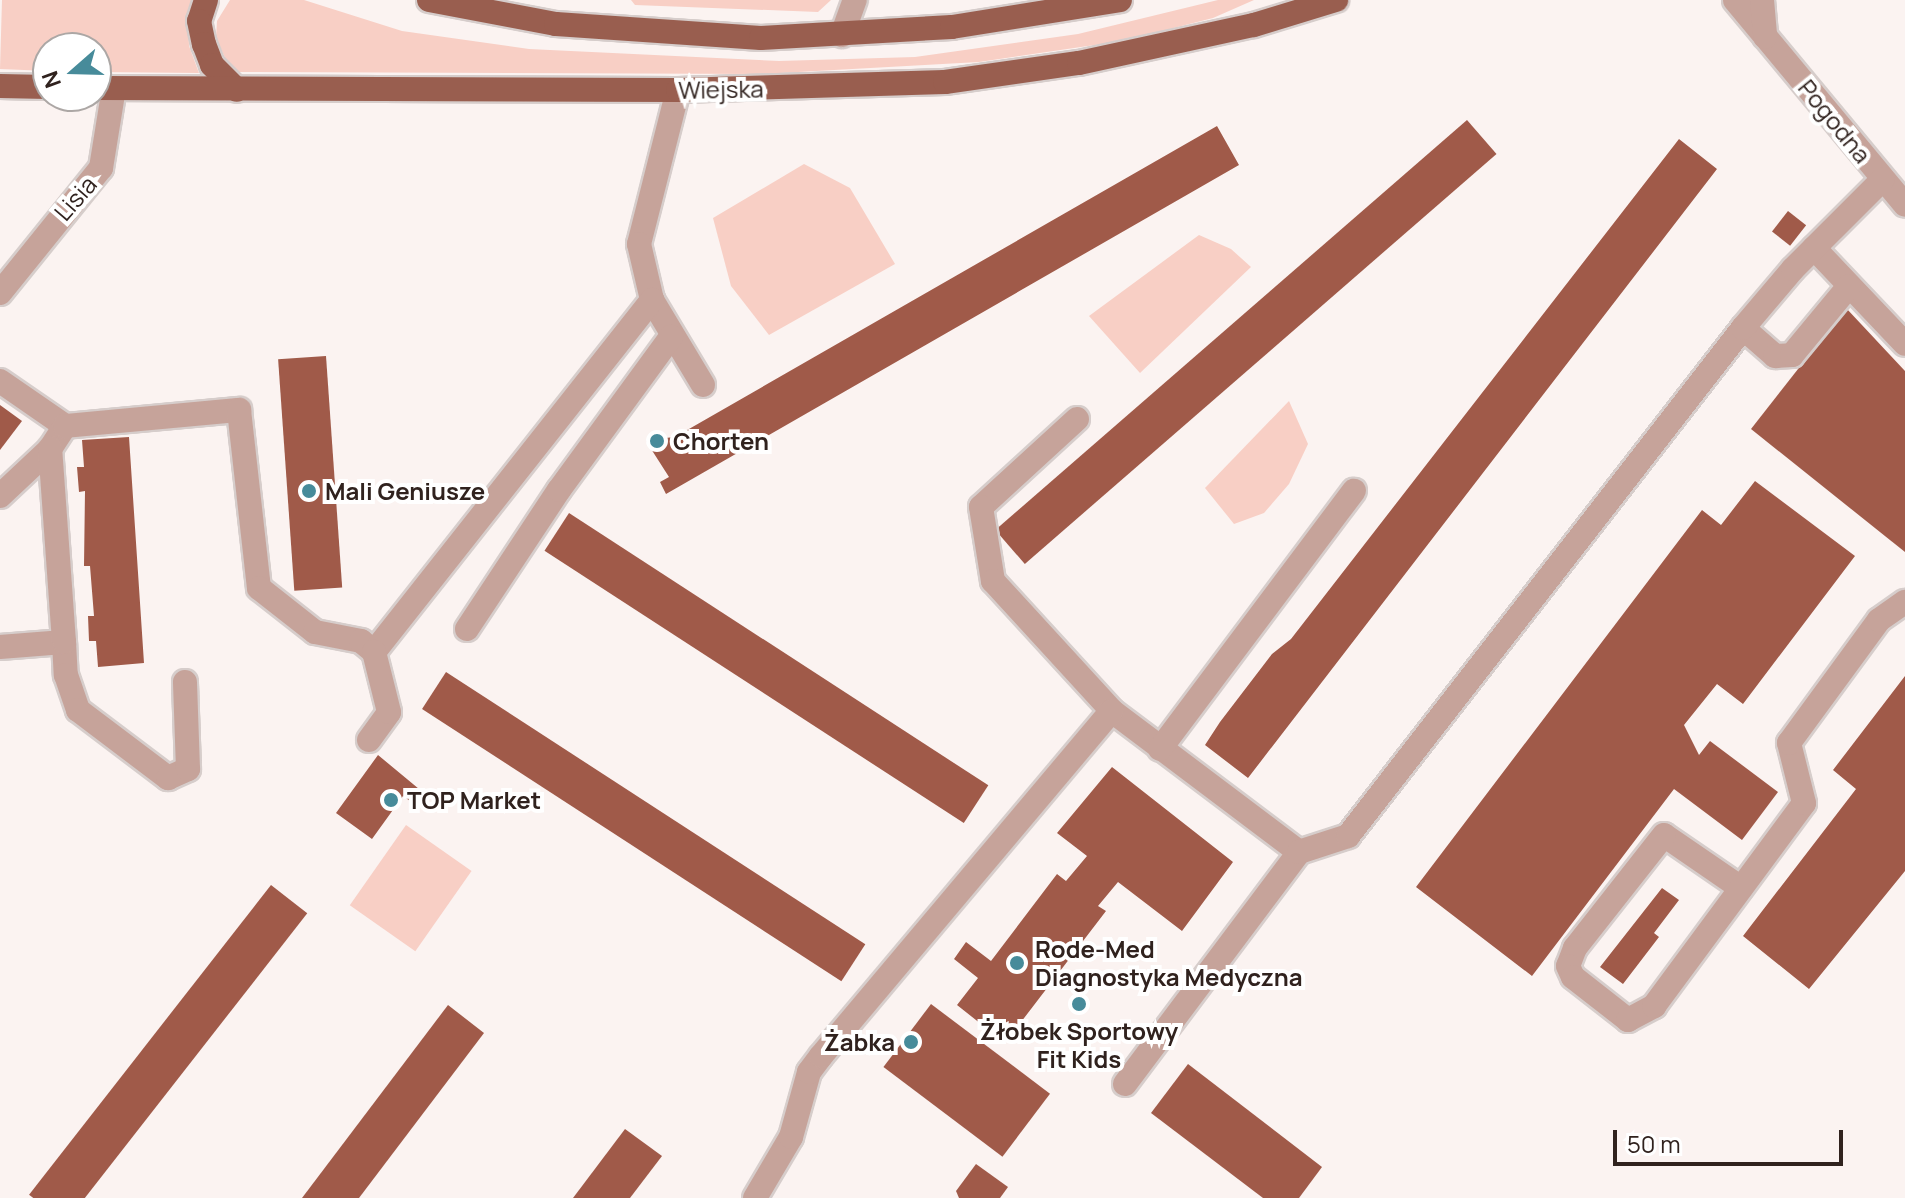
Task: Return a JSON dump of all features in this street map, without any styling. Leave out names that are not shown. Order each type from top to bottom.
[{"type":"main road","points":[[206,0],[199,21],[204,44],[212,65],[237,90]]},
{"type":"main road","points":[[429,0],[556,24],[684,35],[842,35],[952,27],[1120,0]]},
{"type":"main road","name":"Wiejska","points":[[112,88],[678,90],[975,78],[1079,63],[1211,35],[1336,0]]},
{"type":"main road","points":[[0,86],[32,87]]},
{"type":"street","points":[[842,35],[855,0]]},
{"type":"street","name":"Pogodna","points":[[1735,0],[1905,205]]},
{"type":"street","points":[[1762,0],[1765,37]]},
{"type":"street","points":[[678,90],[639,244],[652,300],[671,337],[703,385]]},
{"type":"street","name":"Lisia","points":[[0,293],[101,168],[104,112]]},
{"type":"street","points":[[1125,1084],[1299,852],[1348,836],[1743,328],[1814,248],[1883,179]]},
{"type":"street","points":[[1814,248],[1905,344]]},
{"type":"street","points":[[1743,328],[1775,356],[1792,355],[1849,286]]},
{"type":"street","points":[[374,652],[652,300]]},
{"type":"street","points":[[467,629],[559,490],[671,337]]},
{"type":"street","points":[[0,381],[65,426],[239,410],[259,588],[315,632],[361,641],[374,652],[389,712],[369,740]]},
{"type":"street","points":[[1077,419],[981,507],[993,581],[1112,711],[1299,852]]},
{"type":"street","points":[[0,496],[50,449],[65,426]]},
{"type":"street","points":[[50,449],[66,675],[78,710],[168,778],[188,769],[185,682]]},
{"type":"street","points":[[1160,749],[1354,491]]},
{"type":"street","points":[[1741,888],[1664,835],[1575,948],[1568,966],[1573,977],[1628,1020],[1642,1017],[1741,888],[1804,803],[1789,743],[1879,620],[1905,602]]},
{"type":"street","points":[[0,647],[64,642]]},
{"type":"street","points":[[755,1198],[791,1137],[809,1072],[1112,711]]},
{"type":"shaded area","points":[[2,0],[196,0],[188,18],[189,46],[199,73],[112,72],[112,32],[32,32],[32,70],[0,69]]},
{"type":"shaded area","points":[[230,0],[304,0],[402,31],[529,49],[779,61],[915,57],[1078,34],[1218,0],[1254,0],[1213,18],[1122,41],[979,62],[761,74],[239,72],[227,62],[216,38],[217,21]]},
{"type":"shaded area","points":[[631,0],[831,0],[818,12],[635,5]]},
{"type":"shaded area","points":[[804,164],[850,188],[895,264],[769,335],[731,286],[713,218]]},
{"type":"shaded area","points":[[1199,235],[1231,249],[1251,267],[1140,373],[1089,316]]},
{"type":"shaded area","points":[[1289,401],[1308,444],[1289,484],[1264,513],[1234,524],[1205,488]]},
{"type":"shaded area","points":[[406,825],[472,871],[415,951],[350,905]]},
{"type":"building","points":[[1467,120],[1497,154],[1025,564],[995,530]]},
{"type":"building","points":[[1217,126],[1239,165],[666,494],[660,482],[669,477],[646,441],[661,431],[665,438],[675,437]]},
{"type":"building","points":[[1679,139],[1717,169],[1248,778],[1205,745],[1220,722],[1272,654],[1291,639]]},
{"type":"building","points":[[1788,211],[1806,225],[1790,246],[1772,231]]},
{"type":"building","points":[[1846,308],[1905,371],[1905,552],[1751,429]]},
{"type":"building","points":[[326,356],[342,587],[294,591],[278,359]]},
{"type":"building","points":[[0,405],[22,421],[0,450]]},
{"type":"building","points":[[129,437],[144,663],[98,667],[96,641],[89,641],[88,616],[94,616],[90,566],[84,566],[85,491],[79,492],[77,467],[84,467],[82,440]]},
{"type":"building","points":[[1755,481],[1855,556],[1743,704],[1717,684],[1684,725],[1699,755],[1710,741],[1778,792],[1742,840],[1674,789],[1532,976],[1416,887],[1702,510],[1721,525]]},
{"type":"building","points":[[569,513],[988,785],[964,823],[544,551]]},
{"type":"building","points":[[446,672],[865,944],[841,981],[422,709]]},
{"type":"building","points":[[1905,676],[1905,871],[1809,989],[1743,936],[1856,789],[1833,770]]},
{"type":"building","points":[[378,755],[419,789],[410,801],[403,796],[372,839],[336,813]]},
{"type":"building","points":[[1112,767],[1233,862],[1182,931],[1118,882],[1098,906],[1106,911],[1005,1043],[957,1005],[978,978],[954,959],[966,942],[991,961],[1057,874],[1066,881],[1087,856],[1057,833]]},
{"type":"building","points":[[271,885],[307,913],[85,1198],[33,1198],[29,1195]]},
{"type":"building","points":[[1662,888],[1679,900],[1654,933],[1659,937],[1623,984],[1600,967]]},
{"type":"building","points":[[931,1004],[1050,1094],[1002,1157],[883,1067]]},
{"type":"building","points":[[448,1005],[484,1033],[359,1198],[302,1198]]},
{"type":"building","points":[[1188,1064],[1322,1167],[1299,1198],[1263,1198],[1151,1113]]},
{"type":"building","points":[[625,1129],[662,1156],[630,1198],[573,1198]]},
{"type":"building","points":[[976,1164],[1008,1187],[1000,1198],[959,1198],[956,1191]]},
{"type":"place","name":"Chorten","points":[[657,441]]},
{"type":"place","name":"Mali Geniusze","points":[[309,491]]},
{"type":"place","name":"TOP Market","points":[[391,800]]},
{"type":"place","name":"Rode-Med Diagnostyka Medyczna","points":[[1017,963]]},
{"type":"place","name":"Żłobek Sportowy Fit Kids","points":[[1079,1004]]},
{"type":"place","name":"Żabka","points":[[911,1042]]}]
